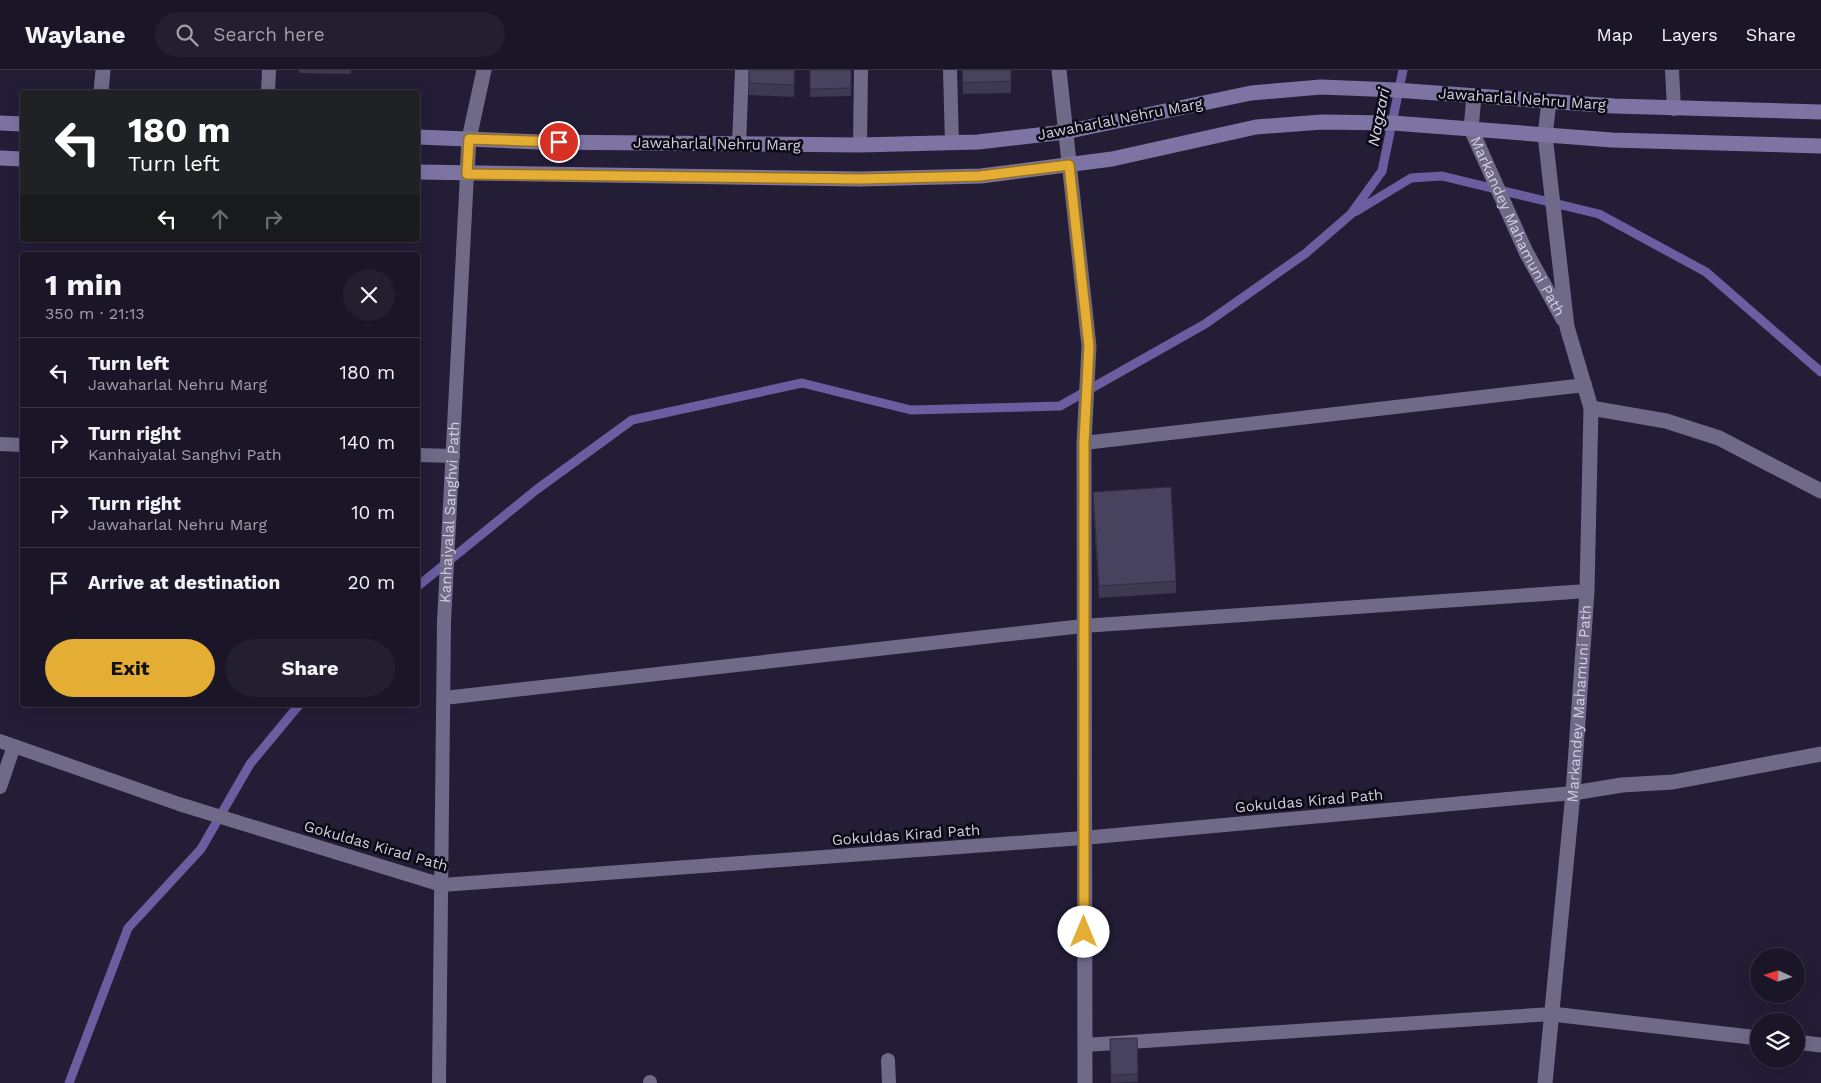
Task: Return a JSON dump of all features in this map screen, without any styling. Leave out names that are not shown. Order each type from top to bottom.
[{"type":"main road","name":"Jawaharlal Nehru Marg","points":[[420,137],[739,144],[860,145],[952,143],[1065,132],[1250,93],[1334,88],[1440,93],[1549,102],[1821,112]]},
{"type":"main road","points":[[420,172],[860,179],[980,176],[1112,159],[1256,128],[1334,122],[1436,126],[1612,140],[1821,146]]},
{"type":"main road","points":[[0,123],[20,124]]},
{"type":"main road","points":[[0,158],[20,159]]},
{"type":"street","points":[[101,90],[103,70]]},
{"type":"street","name":"Kanhaiyalal Sanghvi Path","points":[[467,174],[469,139],[484,70]]},
{"type":"street","points":[[1059,70],[1089,346],[1084,443],[1083,838],[1085,1083]]},
{"type":"street","name":"Markandey Mahamuni Path","points":[[1474,96],[1471,129],[1526,252],[1567,327]]},
{"type":"street","name":"Markandey Mahamuni Path","points":[[1545,1083],[1574,792],[1587,591],[1591,408],[1567,327],[1545,135],[1549,102]]},
{"type":"street","points":[[1591,408],[1666,421],[1719,438],[1821,491]]},
{"type":"street","points":[[1574,792],[1622,785],[1673,782],[1821,754]]},
{"type":"street","points":[[1552,1014],[1750,1037]]},
{"type":"street","points":[[1805,1043],[1821,1045]]},
{"type":"lane","points":[[268,90],[269,70]]},
{"type":"lane","points":[[739,144],[742,70]]},
{"type":"lane","points":[[860,145],[861,70]]},
{"type":"lane","points":[[950,70],[952,143]]},
{"type":"lane","points":[[1672,70],[1674,108]]},
{"type":"lane","name":"Kanhaiyalal Sanghvi Path","points":[[439,1083],[444,622],[467,174]]},
{"type":"lane","points":[[1084,443],[1585,385]]},
{"type":"lane","points":[[0,444],[20,445]]},
{"type":"lane","points":[[420,455],[453,456]]},
{"type":"lane","points":[[444,698],[1084,626],[1587,591]]},
{"type":"lane","name":"Gokuldas Kirad Path","points":[[0,741],[179,804],[442,885],[1083,838],[1574,792]]},
{"type":"lane","points":[[0,787],[14,746]]},
{"type":"lane","points":[[1085,1045],[1552,1014]]},
{"type":"lane","points":[[888,1060],[889,1083]]},
{"type":"building","points":[[749,70],[794,70],[794,85],[749,83]]},
{"type":"building","points":[[810,70],[851,70],[851,88],[810,89]]},
{"type":"building","points":[[962,70],[1011,70],[1011,81],[963,83]]},
{"type":"building","points":[[1171,487],[1176,581],[1099,586],[1093,492]]},
{"type":"building","points":[[1137,1038],[1138,1074],[1111,1075],[1110,1039]]},
{"type":"waterway","name":"Nagzari","points":[[420,584],[536,490],[632,420],[802,383],[911,410],[1060,406],[1205,324],[1306,253],[1351,214],[1382,171],[1403,70]]},
{"type":"waterway","points":[[1355,212],[1411,178],[1442,176],[1599,214],[1706,272],[1821,372]]},
{"type":"waterway","points":[[69,1083],[128,928],[201,849],[250,764],[297,707]]},
{"type":"route","points":[[559,142],[469,139],[467,174],[860,179],[980,176],[1069,165],[1089,346],[1084,443],[1084,932]]}]
